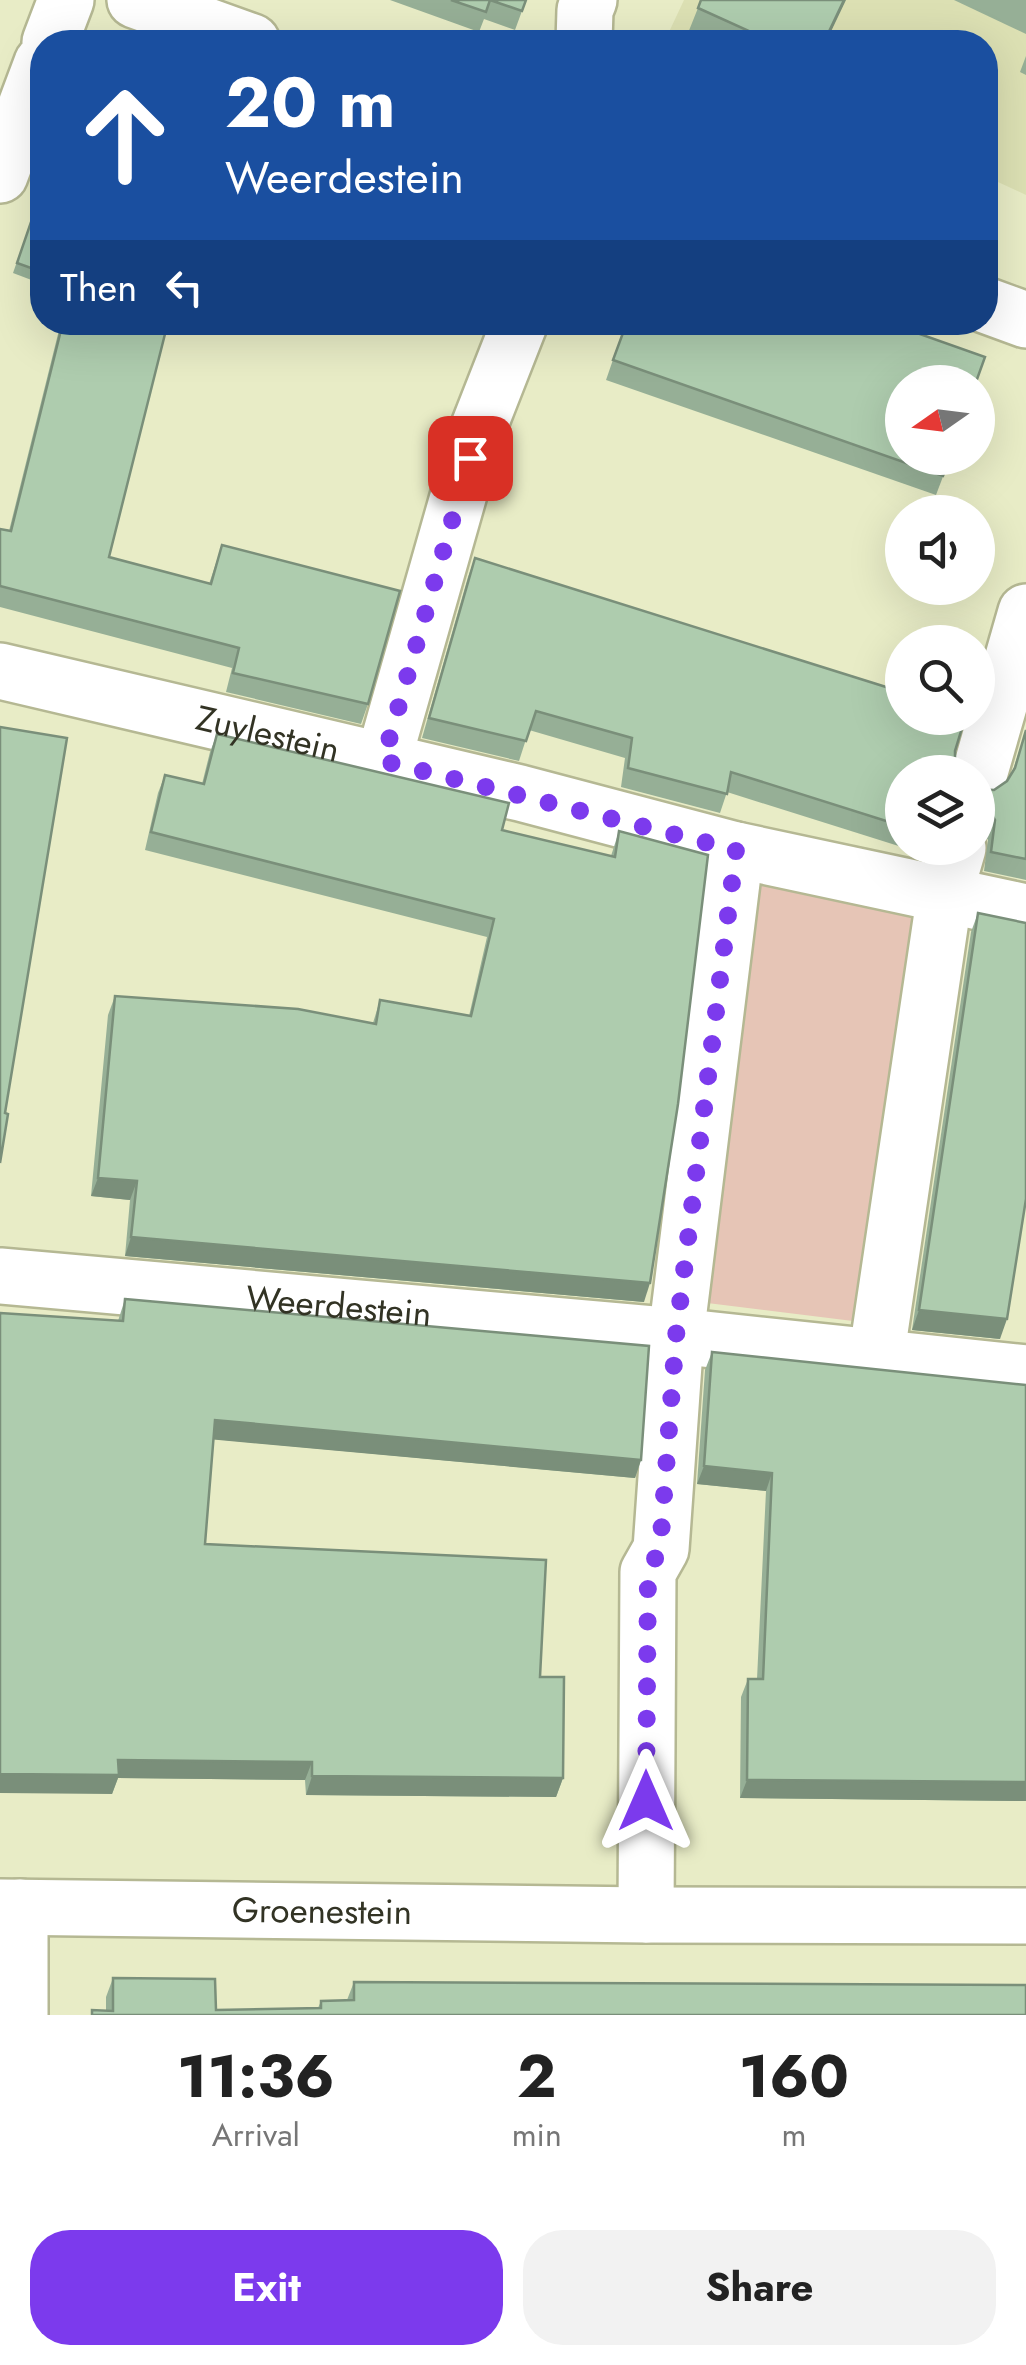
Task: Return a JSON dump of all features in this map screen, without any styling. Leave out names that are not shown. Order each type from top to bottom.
[{"type":"street","points":[[55,30],[66,0]]},
{"type":"street","points":[[135,0],[219,30]]},
{"type":"street","points":[[584,30],[588,0]]},
{"type":"street","points":[[0,175],[30,94]]},
{"type":"street","points":[[998,310],[1026,320]]},
{"type":"street","points":[[383,761],[476,434],[515,335]]},
{"type":"street","points":[[985,755],[1022,625]]},
{"type":"street","name":"Zuylestein","points":[[0,671],[383,761],[736,850],[952,870],[1026,912]]},
{"type":"street","points":[[646,1915],[648,1572],[660,1549],[676,1336],[736,850]]},
{"type":"street","points":[[876,1359],[952,870]]},
{"type":"street","name":"Weerdestein","points":[[0,1276],[676,1336],[1026,1373]]},
{"type":"street","points":[[10,1907],[20,2015]]},
{"type":"street","name":"Groenestein","points":[[10,1907],[1026,1916]]},
{"type":"shaded area","points":[[684,0],[1026,0],[1026,195],[998,182],[998,30],[670,30]]},
{"type":"shaded area","points":[[750,883],[920,911],[861,1322],[691,1301]]},
{"type":"building","points":[[451,0],[490,0],[486,12]]},
{"type":"building","points":[[490,0],[526,0],[522,11]]},
{"type":"building","points":[[701,0],[844,0],[830,30],[747,30],[698,8]]},
{"type":"building","points":[[30,225],[30,268],[17,263]]},
{"type":"building","points":[[60,335],[165,335],[109,557],[211,584],[222,545],[400,591],[368,704],[233,673],[239,648],[0,586],[0,529],[11,531]]},
{"type":"building","points":[[622,335],[923,335],[985,357],[982,365],[885,365],[885,456],[613,360]]},
{"type":"building","points":[[475,558],[885,687],[885,735],[960,735],[955,755],[885,755],[885,821],[731,772],[727,794],[628,768],[632,738],[536,711],[526,741],[429,718]]},
{"type":"building","points":[[0,727],[67,738],[0,1163]]},
{"type":"building","points":[[1026,730],[1026,859],[995,853],[995,789],[1007,781]]},
{"type":"building","points":[[217,734],[509,803],[502,830],[615,857],[619,831],[708,855],[678,1104],[650,1283],[131,1237],[137,1181],[98,1178],[115,996],[298,1009],[376,1024],[380,1000],[471,1016],[494,919],[151,832],[165,775],[204,784]]},
{"type":"building","points":[[978,913],[1026,923],[1026,1199],[1007,1319],[919,1310]]},
{"type":"building","points":[[125,1299],[649,1346],[641,1460],[215,1420],[205,1544],[546,1560],[540,1677],[564,1677],[563,1778],[312,1776],[312,1762],[118,1760],[119,1775],[0,1774],[0,1313],[123,1321]]},
{"type":"building","points":[[712,1352],[1026,1385],[1026,1782],[747,1780],[748,1679],[763,1679],[772,1473],[704,1466]]},
{"type":"building","points":[[113,1978],[215,1979],[216,2010],[321,2008],[321,2001],[354,2000],[354,1982],[1026,1985],[1026,2015],[92,2015],[92,2010],[113,2011]]},
{"type":"route","points":[[470,458],[383,761],[736,850],[676,1336],[660,1549],[648,1572],[646,1801]]}]
